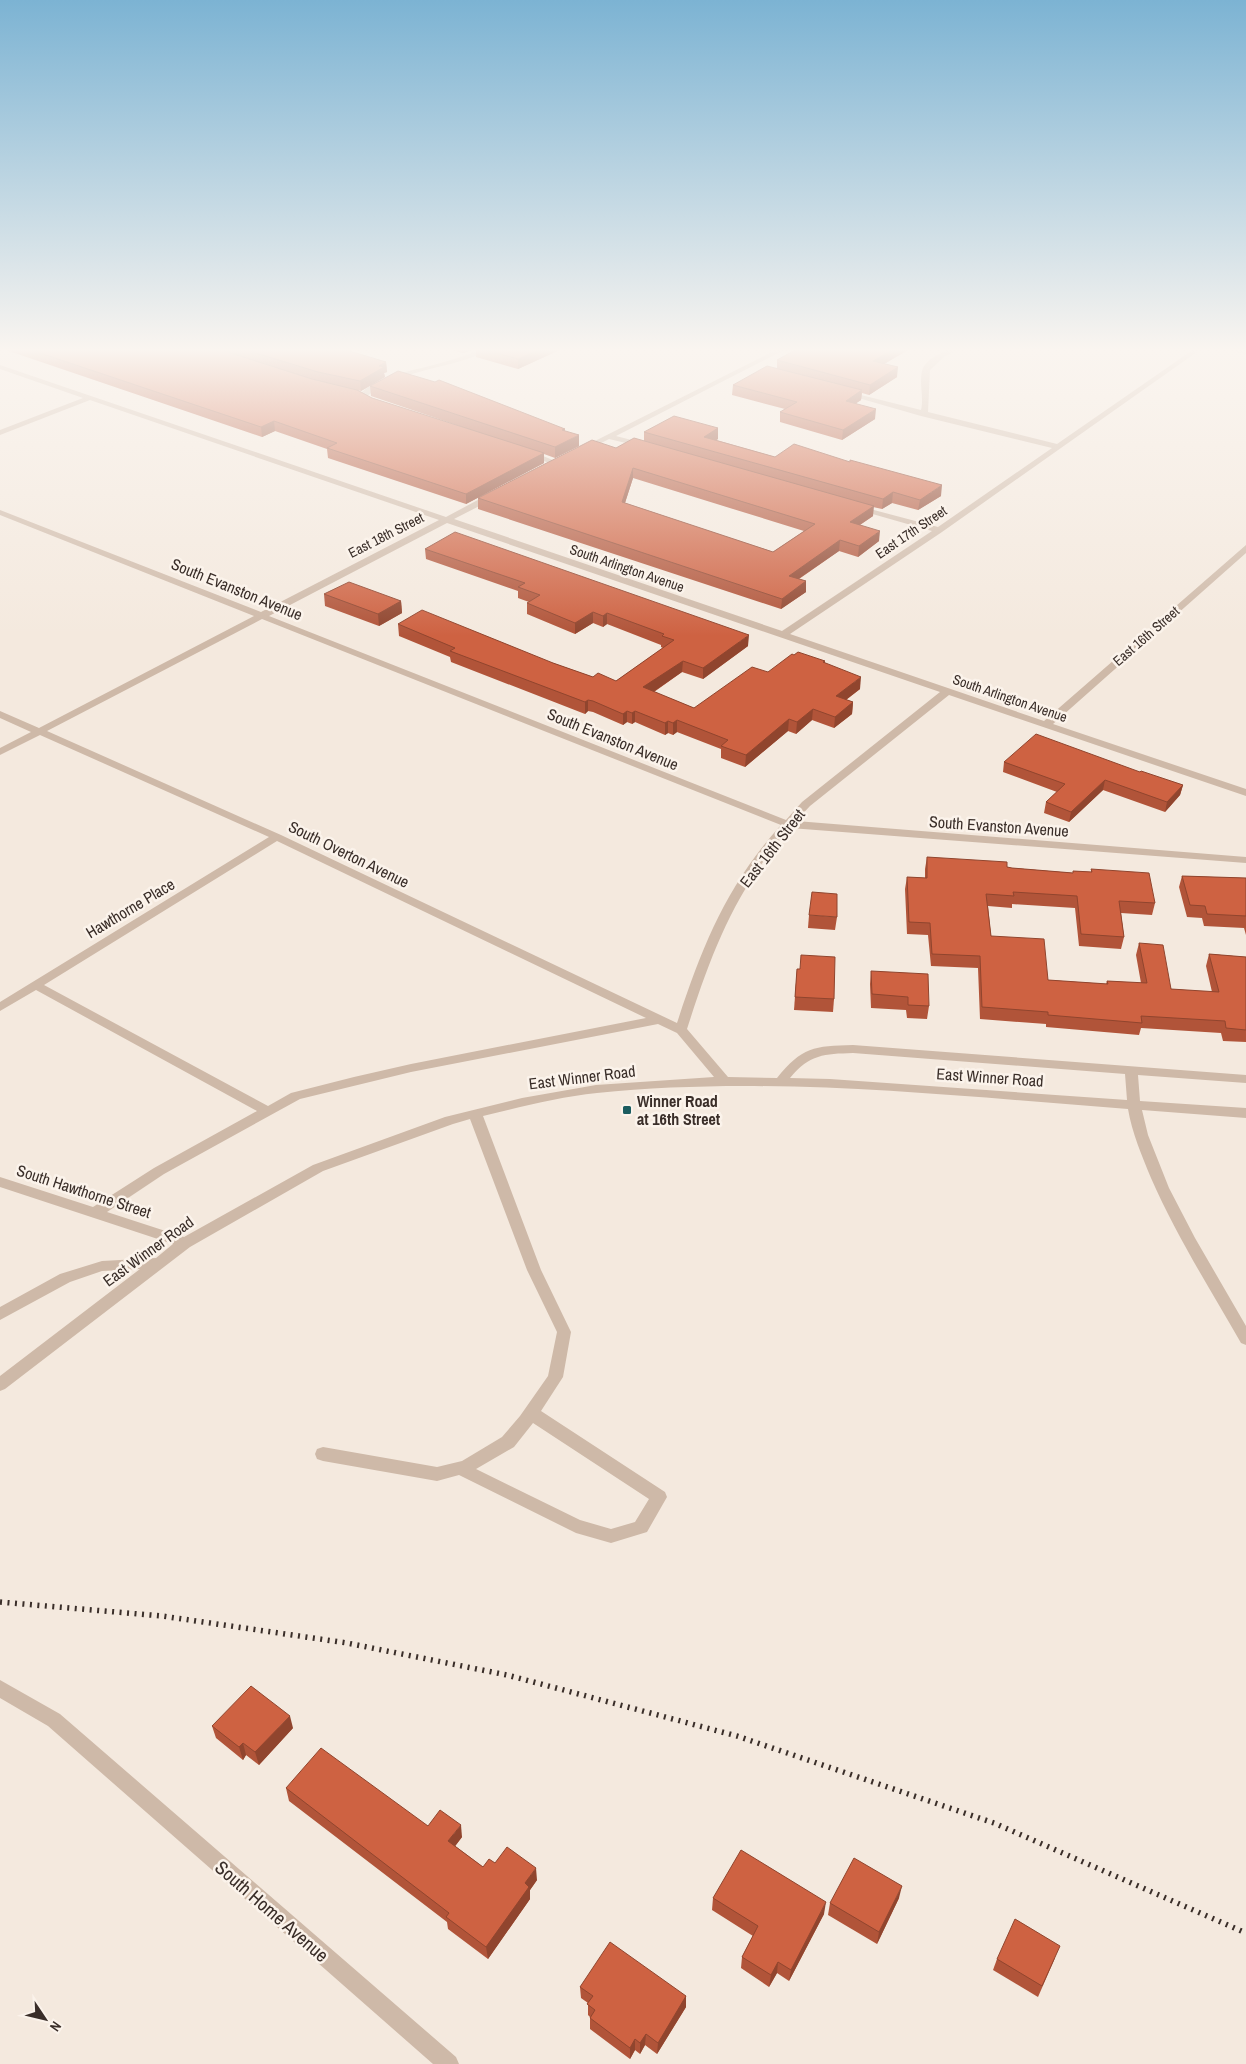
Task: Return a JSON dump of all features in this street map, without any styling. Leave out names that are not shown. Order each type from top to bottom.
[{"type":"street","name":"South Arlington Avenue","points":[[222,443],[1246,793]]},
{"type":"street","points":[[574,454],[594,443]]},
{"type":"street","points":[[633,443],[655,450]]},
{"type":"street","points":[[1043,443],[1058,447]]},
{"type":"street","name":"East 17th Street","points":[[782,635],[939,530],[1063,443]]},
{"type":"street","points":[[518,450],[552,465],[565,458]]},
{"type":"street","name":"East 18th Street","points":[[0,752],[497,494]]},
{"type":"street","points":[[845,503],[939,530]]},
{"type":"street","name":"South Evanston Avenue","points":[[0,512],[787,824],[1246,860]]},
{"type":"street","name":"East 16th Street","points":[[1045,725],[1246,548]]},
{"type":"street","name":"East 16th Street","points":[[681,1030],[722,918],[752,868],[787,824],[806,804],[947,691]]},
{"type":"street","name":"South Overton Avenue","points":[[0,714],[277,837],[681,1030]]},
{"type":"street","name":"Hawthorne Place","points":[[0,1007],[277,837]]},
{"type":"street","points":[[35,985],[267,1112]]},
{"type":"street","points":[[95,1213],[159,1171],[296,1096],[354,1081],[659,1020]]},
{"type":"street","points":[[681,1030],[724,1081]]},
{"type":"street","points":[[780,1082],[797,1060],[816,1050],[853,1049],[1246,1080]]},
{"type":"street","points":[[1131,1071],[1134,1105],[1140,1134],[1168,1199],[1246,1339]]},
{"type":"street","name":"East Winner Road","points":[[0,1385],[185,1243],[318,1168],[450,1120],[522,1102],[596,1089],[724,1081],[840,1084],[1246,1113]]},
{"type":"street","points":[[323,1454],[437,1474],[466,1467],[508,1442],[531,1413],[555,1377],[564,1332],[534,1270],[475,1114]]},
{"type":"street","name":"South Hawthorne Street","points":[[0,1182],[185,1243]]},
{"type":"street","points":[[0,1314],[65,1278],[102,1266],[158,1264]]},
{"type":"street","points":[[459,1468],[576,1526],[611,1536],[641,1527],[659,1497],[531,1413]]},
{"type":"street","name":"South Home Avenue","points":[[0,1688],[54,1720],[94,1757],[449,2064]]},
{"type":"building","points":[[336,443],[514,443],[544,453],[466,494],[327,448]]},
{"type":"building","points":[[544,443],[562,443],[555,447]]},
{"type":"building","points":[[585,443],[602,443],[616,448],[624,443],[653,443],[874,506],[850,522],[880,531],[859,546],[840,540],[789,576],[806,581],[782,599],[478,498]],"holes":[[[633,468],[815,524],[773,552],[622,502]]]},
{"type":"building","points":[[684,443],[726,443],[775,457],[794,444],[850,462],[850,460],[942,485],[920,500],[893,492],[883,499]]},
{"type":"building","points":[[455,532],[749,635],[703,668],[683,661],[643,687],[694,708],[752,667],[768,672],[792,654],[794,655],[798,652],[825,661],[823,662],[861,677],[836,696],[853,702],[835,717],[813,709],[797,722],[789,719],[746,755],[721,746],[728,740],[677,720],[673,723],[668,721],[665,723],[635,711],[632,713],[627,711],[623,714],[593,701],[588,700],[585,702],[450,651],[455,648],[398,624],[422,610],[553,663],[593,677],[598,673],[616,681],[674,640],[662,636],[664,634],[607,613],[603,616],[593,612],[575,623],[527,603],[540,595],[518,587],[525,583],[425,549]]},
{"type":"building","points":[[349,582],[401,601],[378,614],[324,594]]},
{"type":"building","points":[[1036,734],[1140,772],[1183,785],[1167,802],[1105,780],[1071,812],[1046,802],[1065,784],[1004,762]]},
{"type":"building","points":[[927,857],[1007,862],[1007,867],[1012,868],[1073,873],[1073,871],[1092,872],[1091,869],[1149,873],[1155,903],[1119,901],[1124,937],[1081,934],[1077,896],[1013,892],[1014,896],[986,894],[991,936],[1044,939],[1048,980],[1108,984],[1107,981],[1147,983],[1139,943],[1163,945],[1171,989],[1219,992],[1209,954],[1246,957],[1246,1030],[1226,1028],[1225,1021],[1141,1016],[1142,1023],[1048,1015],[1048,1012],[982,1007],[980,956],[932,954],[930,923],[909,922],[907,877],[927,878]]},
{"type":"building","points":[[1182,876],[1246,878],[1246,916],[1207,914],[1205,906],[1190,905]]},
{"type":"building","points":[[812,892],[837,894],[837,917],[809,915]]},
{"type":"building","points":[[801,955],[835,957],[834,999],[795,997],[797,969],[800,969]]},
{"type":"building","points":[[871,971],[928,974],[929,1006],[908,1005],[908,997],[872,994]]},
{"type":"building","points":[[251,1686],[290,1716],[255,1752],[243,1743],[239,1747],[212,1726]]},
{"type":"building","points":[[321,1748],[428,1826],[440,1810],[461,1825],[448,1841],[483,1867],[489,1859],[495,1863],[507,1847],[536,1868],[525,1883],[529,1887],[486,1947],[446,1917],[449,1913],[286,1788]]},
{"type":"building","points":[[741,1850],[826,1902],[791,1970],[778,1962],[771,1975],[742,1957],[758,1926],[713,1898]]},
{"type":"building","points":[[854,1858],[902,1886],[879,1932],[830,1903]]},
{"type":"building","points":[[1015,1919],[1060,1946],[1042,1986],[997,1959]]},
{"type":"building","points":[[610,1942],[686,1996],[658,2043],[646,2034],[640,2043],[635,2039],[630,2048],[590,2018],[595,2010],[587,2004],[593,1996],[580,1987]]},
{"type":"railway","points":[[0,1602],[162,1616],[347,1643],[507,1675],[737,1736],[994,1823],[1246,1933]]},
{"type":"place","name":"Winner Road at 16th Street","points":[[627,1110]]}]
